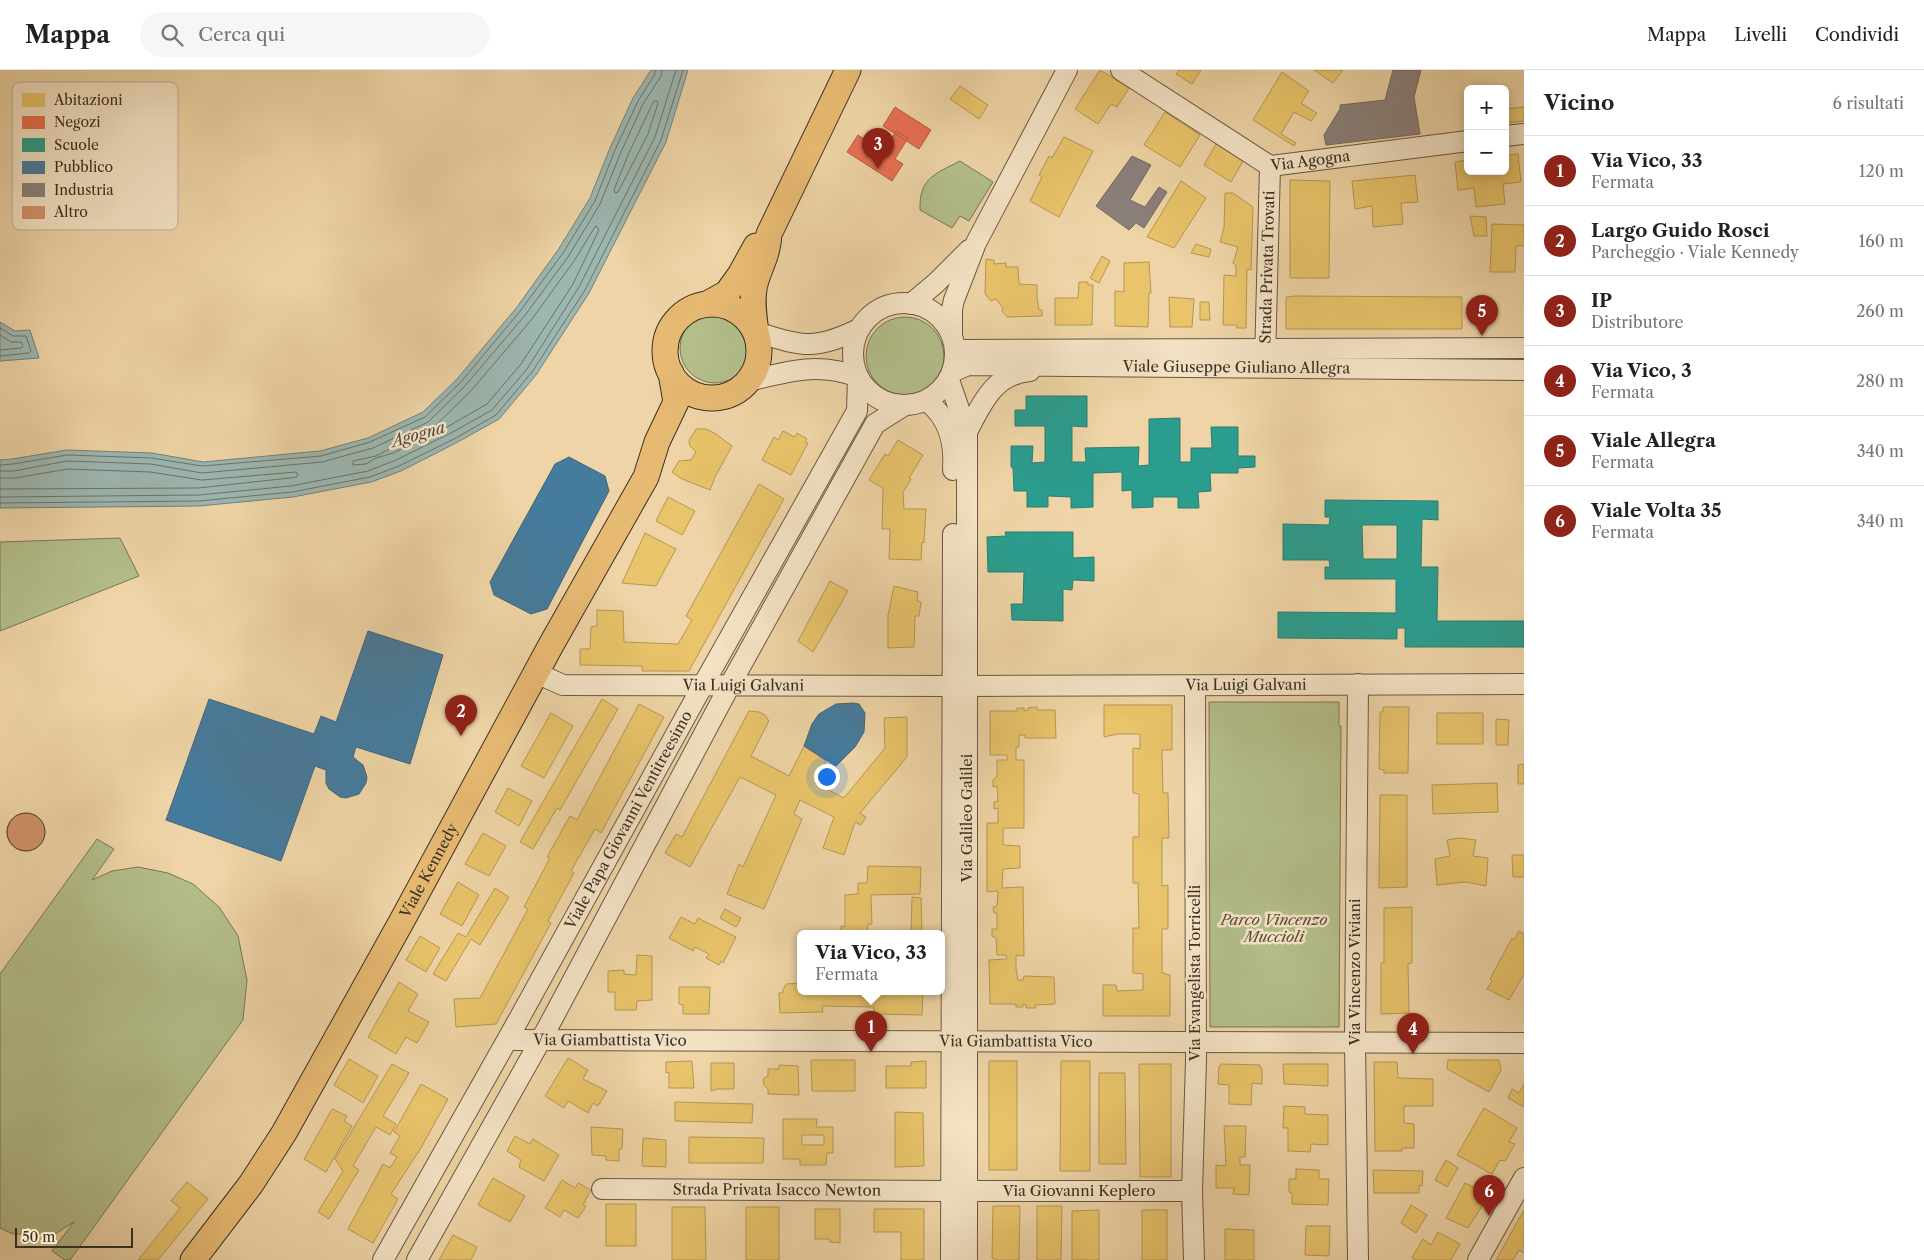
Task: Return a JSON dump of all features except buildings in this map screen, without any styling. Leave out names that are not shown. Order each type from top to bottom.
[{"type":"main road","points":[[649,470],[657,442],[676,402],[666,359],[665,344],[670,329],[679,317],[692,308],[706,304],[727,293],[758,244],[769,234],[848,70]]},
{"type":"main road","points":[[649,470],[669,449],[696,402],[727,396],[739,390],[749,381],[756,368],[760,354],[753,312],[754,287],[768,250],[769,234]]},
{"type":"main road","points":[[706,304],[722,304],[736,310],[748,319],[756,332]]},
{"type":"main road","points":[[671,374],[681,386],[694,395],[710,398]]},
{"type":"main road","name":"Viale Kennedy","points":[[192,1260],[251,1184],[284,1133],[414,900],[536,673],[649,470]]},
{"type":"street","points":[[954,342],[944,321],[932,311],[912,304],[900,303],[884,307],[870,316],[859,329],[853,344],[853,361],[858,377],[868,391],[881,400],[896,405],[912,405],[927,401],[940,392],[951,376],[955,365],[954,342],[952,309],[976,243],[1067,70]]},
{"type":"street","name":"Via Agogna","points":[[1121,70],[1270,166],[1464,142]]},
{"type":"street","points":[[1509,136],[1524,134]]},
{"type":"street","name":"Strada Privata Trovati","points":[[1266,358],[1270,166]]},
{"type":"street","points":[[912,304],[976,243]]},
{"type":"street","points":[[756,332],[792,343],[810,345],[830,342],[859,329]]},
{"type":"street","name":"Viale Giuseppe Giuliano Allegra","points":[[954,342],[1524,370]]},
{"type":"street","name":"Viale Giuseppe Giuliano Allegra","points":[[951,376],[968,365],[1050,366],[1524,348]]},
{"type":"street","points":[[967,432],[980,406],[998,384],[1017,372],[1039,370],[1050,366]]},
{"type":"street","points":[[749,381],[798,369],[840,370],[858,377]]},
{"type":"street","name":"Via Galileo Galilei","points":[[951,376],[967,432],[959,686]]},
{"type":"street","name":"Viale Papa Giovanni Ventitreesimo","points":[[383,1260],[508,1040],[702,686],[856,411],[858,377]]},
{"type":"street","name":"Via Galileo Galilei","points":[[927,401],[938,410],[950,432],[954,451],[959,686],[959,1191],[951,1260]]},
{"type":"street","name":"Viale Papa Giovanni Ventitreesimo","points":[[417,1260],[540,1040],[730,686],[874,424],[905,405]]},
{"type":"street","name":"Via Luigi Galvani","points":[[536,673],[563,685],[1195,686],[1524,684]]},
{"type":"street","name":"Via Vincenzo Viviani","points":[[1358,684],[1355,1042],[1358,1260]]},
{"type":"street","name":"Via Evangelista Torricelli","points":[[1194,1260],[1192,1191],[1195,1041],[1195,686]]},
{"type":"street","name":"Via Giambattista Vico","points":[[508,1040],[1524,1043]]},
{"type":"street","points":[[1478,1260],[1524,1178]]},
{"type":"street","name":"Strada Privata Isacco Newton","points":[[602,1189],[959,1191]]},
{"type":"street","name":"Via Galileo Galilei","points":[[959,1191],[967,1260]]},
{"type":"street","name":"Via Giovanni Keplero","points":[[959,1191],[1192,1191]]},
{"type":"green space","points":[[960,161],[993,182],[969,221],[960,216],[952,228],[920,210],[920,199],[922,191],[930,178]]},
{"type":"green space","points":[[722,313],[735,319],[744,328],[748,334],[750,348],[748,362],[740,373],[729,381],[708,383],[701,381],[690,373],[682,362],[680,341],[682,334],[690,323],[701,315]]},
{"type":"green space","points":[[905,317],[920,320],[933,328],[941,341],[944,356],[941,371],[933,384],[920,392],[905,395],[890,392],[877,384],[869,371],[866,356],[869,341],[877,328],[890,320]]},
{"type":"green space","points":[[120,538],[139,576],[0,631],[0,542]]},
{"type":"green space","name":"Parco Vincenzo Muccioli","points":[[1209,702],[1339,702],[1339,726],[1341,726],[1339,1027],[1210,1027]]},
{"type":"green space","points":[[97,839],[114,849],[92,880],[112,871],[138,867],[168,873],[193,884],[219,907],[238,936],[247,980],[243,1020],[70,1260],[65,1260],[52,1251],[74,1222],[55,1234],[13,1234],[0,1228],[0,974]]},
{"type":"water","name":"Agogna","points":[[651,70],[688,70],[666,142],[589,293],[536,375],[499,419],[401,471],[371,482],[293,497],[199,506],[0,508],[0,460],[67,450],[152,453],[203,462],[320,451],[368,438],[423,412],[457,379],[517,307],[558,250],[590,198],[633,98]]},
{"type":"water","points":[[0,322],[15,331],[30,330],[39,358],[0,361]]},
{"type":"place","name":"IP","points":[[878,169]]},
{"type":"place","name":"Viale Allegra","points":[[1482,336]]},
{"type":"place","name":"Largo Guido Rosci","points":[[461,736]]},
{"type":"place","name":"Via Vico, 33","points":[[871,1052]]},
{"type":"place","name":"Via Vico, 3","points":[[1413,1054]]},
{"type":"place","name":"Viale Volta 35","points":[[1489,1216]]}]
